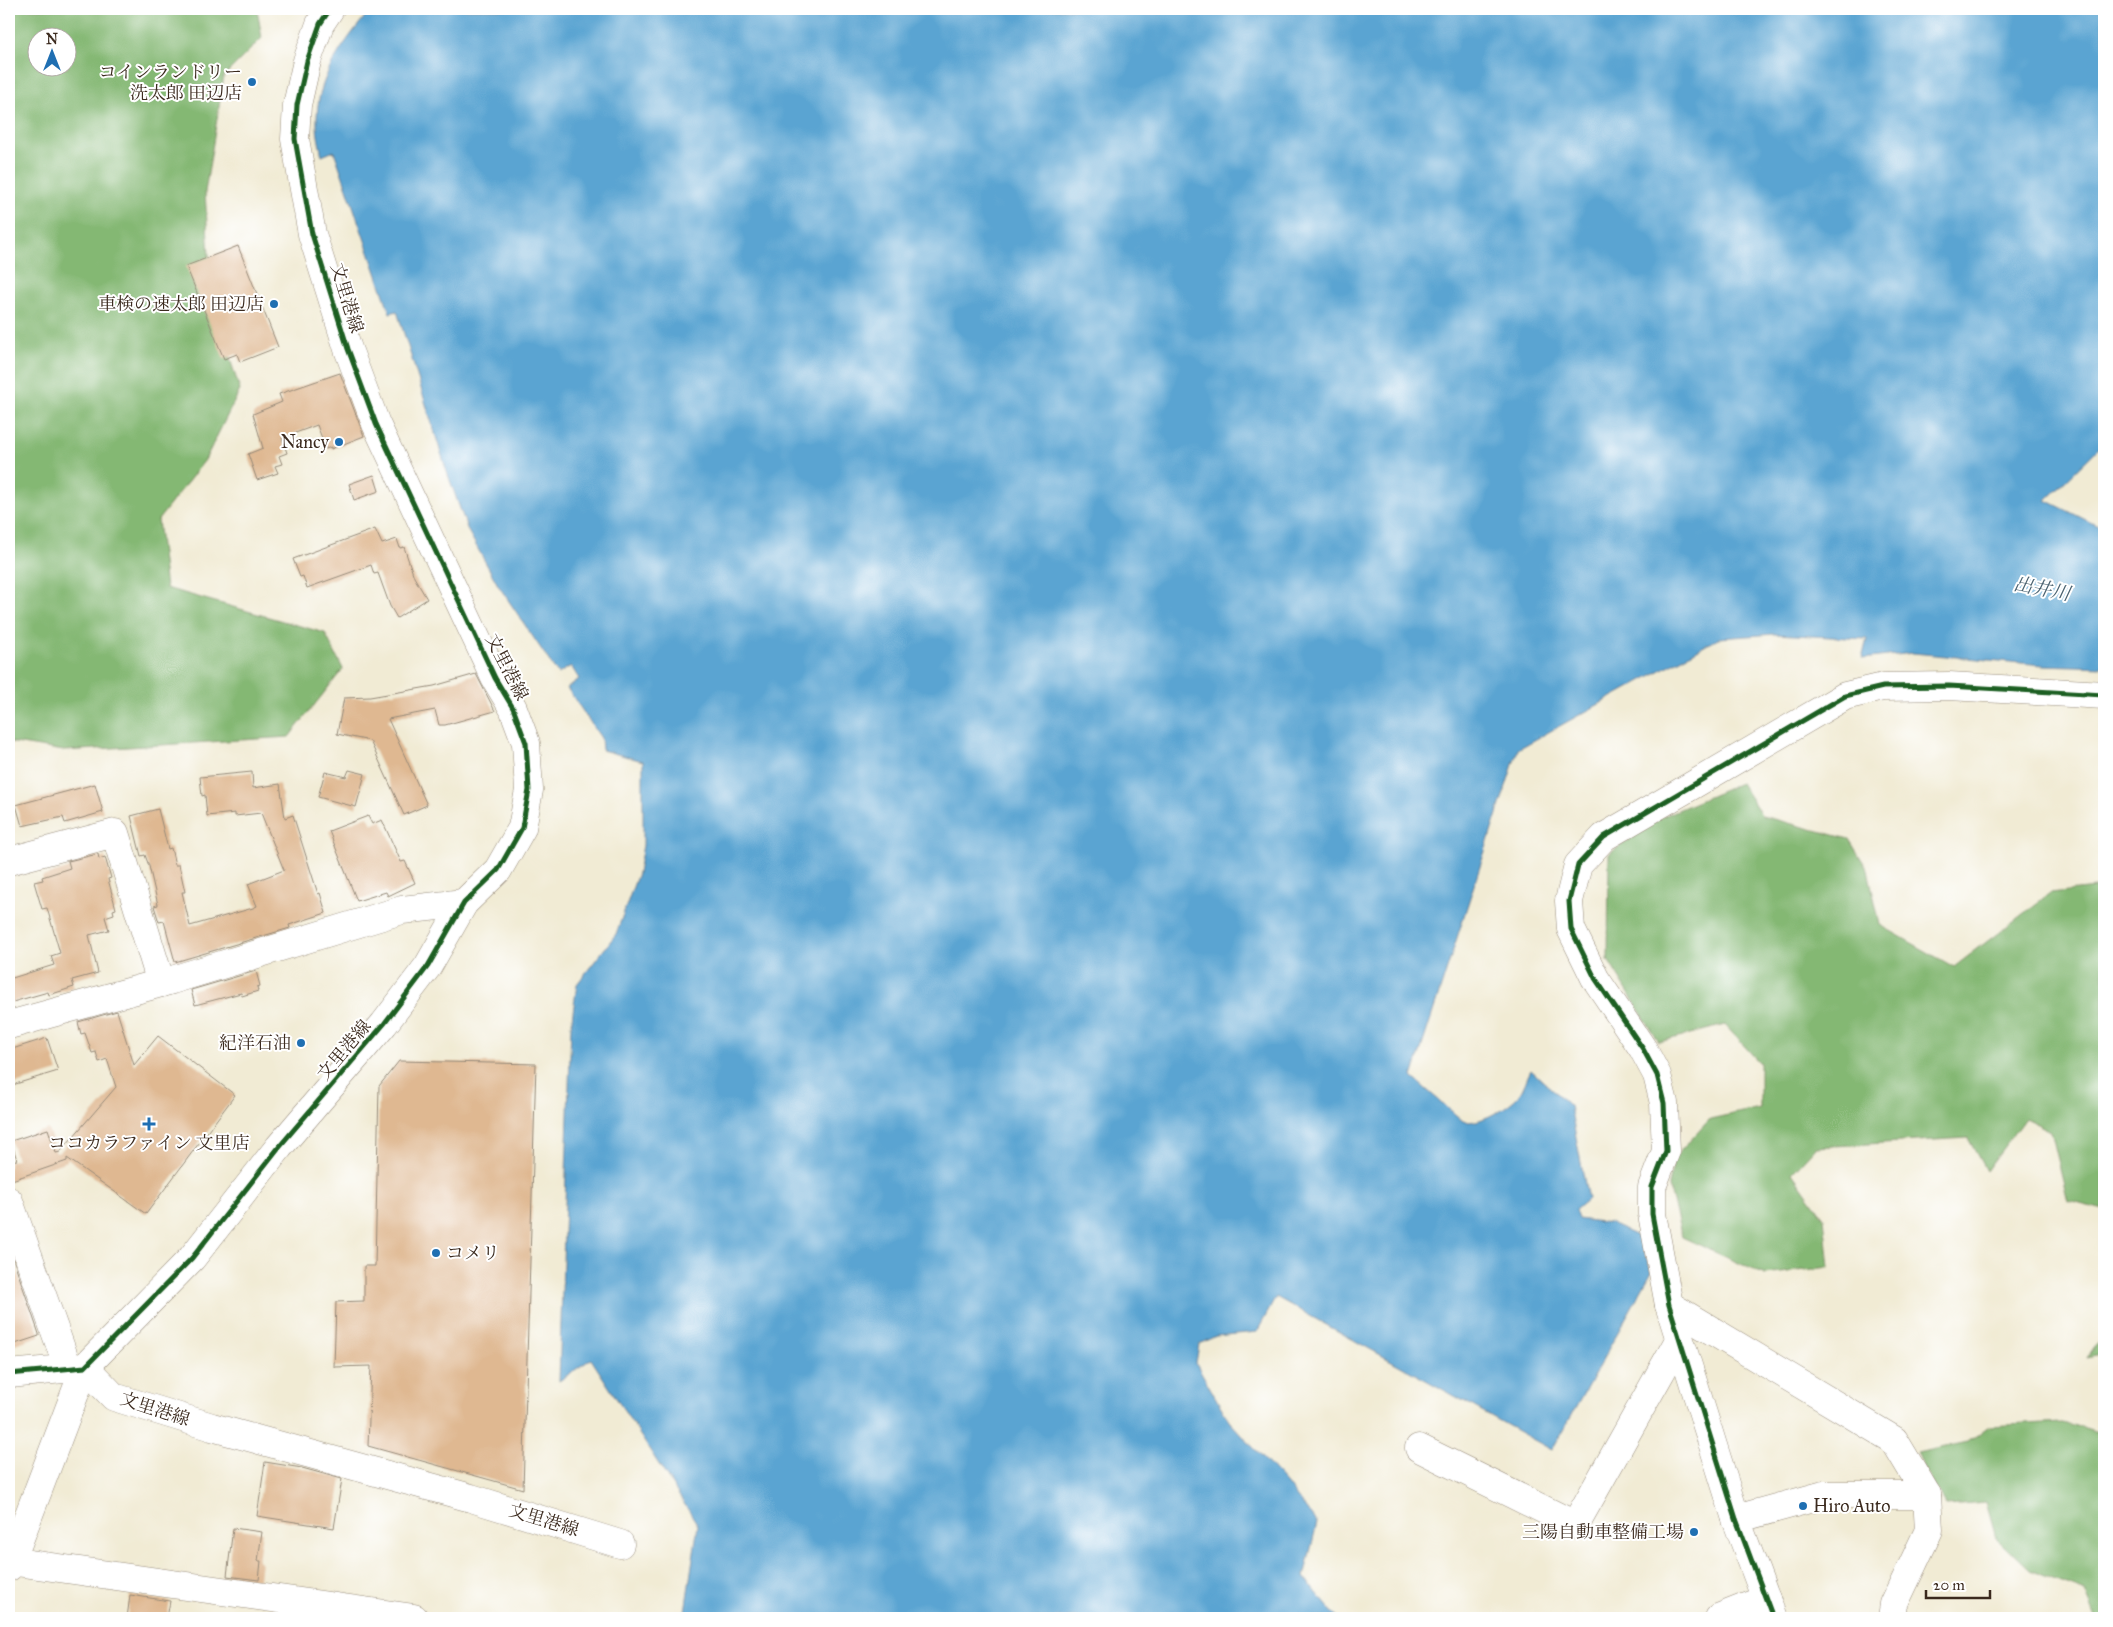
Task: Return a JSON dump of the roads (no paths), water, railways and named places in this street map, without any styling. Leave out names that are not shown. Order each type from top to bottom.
[{"type":"street","name":"文里港線","points":[[330,9],[320,24],[306,61],[297,105],[295,139],[312,234],[348,349],[376,424],[495,678],[513,708],[526,743],[529,790],[522,828],[498,870],[464,902],[428,966],[384,1024],[279,1147],[192,1258],[77,1368],[114,1397],[212,1427],[471,1498],[620,1544]]},
{"type":"street","points":[[1718,1618],[1770,1609],[1736,1519],[1669,1305],[1652,1214],[1652,1187],[1666,1151],[1664,1103],[1657,1075],[1643,1049],[1595,978],[1571,929],[1569,901],[1578,865],[1604,838],[1845,696],[1884,686],[1930,686],[2104,695]]},
{"type":"street","points":[[9,861],[115,833],[161,984]]},
{"type":"street","points":[[9,1025],[161,984],[402,910],[464,902]]},
{"type":"street","points":[[9,1201],[77,1368],[10,1563],[414,1618]]},
{"type":"street","points":[[1669,1305],[1894,1440],[1927,1495],[1929,1530],[1894,1604],[1892,1618]]},
{"type":"street","points":[[1419,1448],[1574,1525],[1679,1340]]},
{"type":"street","points":[[9,1374],[77,1368]]},
{"type":"street","points":[[1736,1519],[1824,1495],[1927,1495]]},
{"type":"water","name":"出井川","points":[[371,9],[2104,9],[2104,443],[2046,500],[2104,529],[2104,667],[2043,665],[1913,653],[1862,659],[1867,639],[1775,634],[1719,638],[1518,749],[1412,1077],[1463,1121],[1469,1122],[1485,1118],[1501,1110],[1514,1100],[1521,1092],[1531,1070],[1570,1106],[1588,1199],[1575,1210],[1578,1219],[1609,1223],[1637,1236],[1652,1271],[1552,1450],[1276,1297],[1257,1332],[1216,1336],[1199,1344],[1196,1363],[1229,1421],[1286,1483],[1317,1523],[1304,1577],[1337,1618],[684,1618],[698,1525],[591,1359],[559,1381],[571,1026],[577,984],[616,934],[638,873],[643,845],[643,761],[602,750],[601,738],[567,688],[579,679],[571,666],[558,674],[498,585],[468,531],[446,469],[397,311],[390,313],[334,151],[322,156],[317,125],[321,92],[326,77],[350,35]]},
{"type":"place","name":"コインランドリー 洗太郎 田辺店","points":[[252,82]]},
{"type":"place","name":"車検の速太郎 田辺店","points":[[274,304]]},
{"type":"place","name":"Nancy","points":[[339,442]]},
{"type":"place","name":"紀洋石油","points":[[301,1043]]},
{"type":"place","name":"ココカラファイン 文里店","points":[[149,1124]]},
{"type":"place","name":"コメリ","points":[[436,1253]]},
{"type":"place","name":"Hiro Auto","points":[[1803,1506]]},
{"type":"place","name":"三陽自動車整備工場","points":[[1694,1532]]}]
